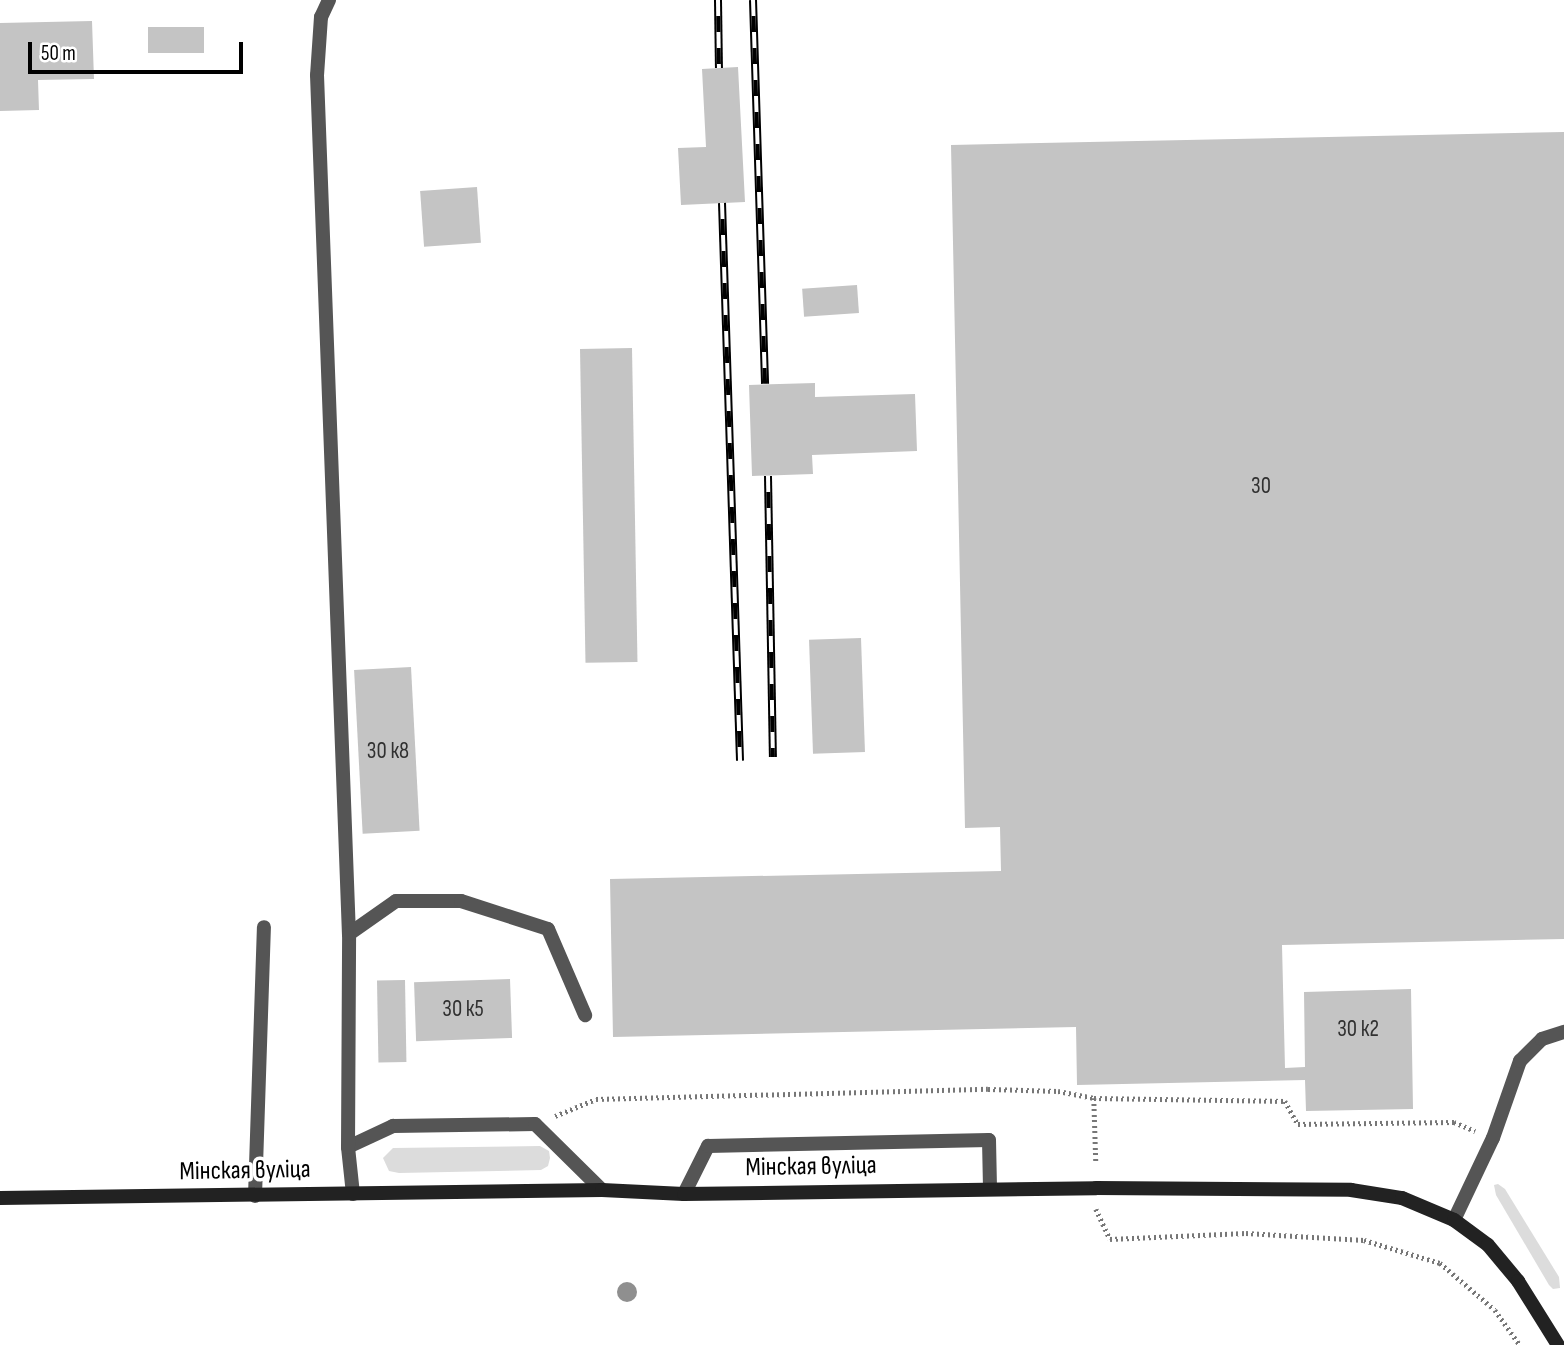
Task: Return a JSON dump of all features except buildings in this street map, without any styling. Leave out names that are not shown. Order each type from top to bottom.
[{"type":"main road","name":"Мінская вуліца","points":[[0,1198],[602,1191],[684,1194],[990,1188],[1351,1190],[1402,1198],[1454,1220],[1488,1245],[1518,1281],[1558,1345]]},
{"type":"lane","points":[[329,0],[321,16],[317,75],[349,934],[348,1147],[353,1194]]},
{"type":"lane","points":[[349,934],[396,901],[461,901],[548,929],[585,1015]]},
{"type":"lane","points":[[255,1196],[264,927]]},
{"type":"lane","points":[[1454,1220],[1493,1138],[1520,1061],[1542,1039],[1564,1032]]},
{"type":"lane","points":[[348,1147],[393,1126],[535,1124],[602,1191]]},
{"type":"lane","points":[[684,1194],[708,1146],[989,1140],[990,1188]]},
{"type":"path","points":[[535,1124],[596,1099],[988,1089],[1058,1091],[1094,1098],[1285,1101],[1298,1124],[1454,1122],[1493,1138]]},
{"type":"path","points":[[1094,1098],[1096,1161]]},
{"type":"path","points":[[1096,1209],[1110,1239],[1246,1233],[1364,1240],[1440,1263],[1495,1310],[1520,1345]]},
{"type":"shaded area","points":[[540,1146],[549,1151],[550,1158],[548,1166],[541,1170],[399,1173],[389,1171],[383,1158],[393,1148]]},
{"type":"shaded area","points":[[1498,1184],[1505,1189],[1559,1277],[1560,1288],[1553,1289],[1549,1285],[1496,1195],[1494,1185]]},
{"type":"railway","points":[[718,0],[719,68]]},
{"type":"railway","points":[[753,0],[765,384]]},
{"type":"railway","points":[[722,203],[740,761]]},
{"type":"railway","points":[[768,476],[773,757]]}]
